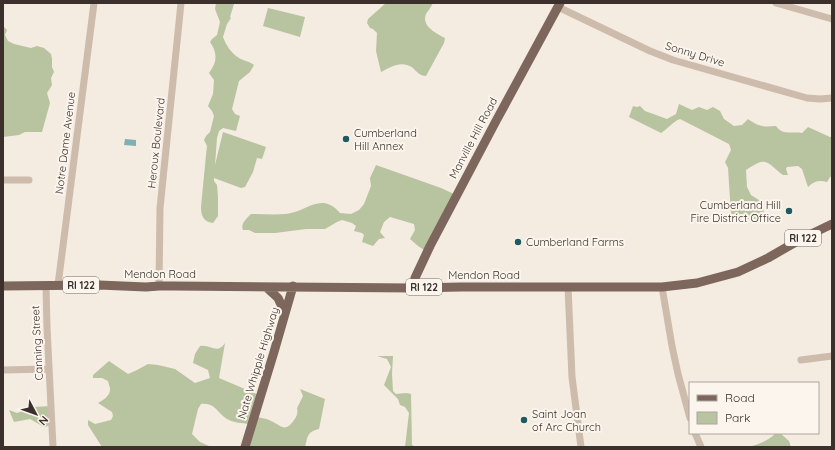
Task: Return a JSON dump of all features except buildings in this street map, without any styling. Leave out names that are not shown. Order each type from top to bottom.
[{"type":"main road","name":"Manville Hill Road","points":[[415,288],[415,278],[439,227],[559,5]]},
{"type":"main road","name":"Mendon Road","points":[[3,286],[293,286],[415,288],[662,287],[697,283],[738,272],[832,224]]},
{"type":"main road","name":"Nate Whipple Highway","points":[[245,447],[293,286]]},
{"type":"main road","points":[[266,287],[278,298],[285,313]]},
{"type":"street","name":"Notre Dame Avenue","points":[[58,285],[94,3]]},
{"type":"street","name":"Heroux Boulevard","points":[[159,286],[160,208],[181,3]]},
{"type":"street","points":[[776,3],[832,19]]},
{"type":"street","name":"Sonny Drive","points":[[559,5],[650,51],[673,60],[807,98],[832,98]]},
{"type":"street","points":[[3,180],[29,180]]},
{"type":"street","name":"Canning Street","points":[[46,286],[53,447]]},
{"type":"street","points":[[662,287],[672,346],[689,414]]},
{"type":"street","points":[[568,288],[572,377],[581,447]]},
{"type":"street","points":[[801,360],[832,356]]},
{"type":"street","points":[[3,370],[49,369]]},
{"type":"street","points":[[695,434],[701,447]]},
{"type":"green space","points":[[216,3],[236,3],[234,4],[231,18],[227,24],[223,37],[227,46],[234,54],[254,65],[250,72],[239,81],[232,109],[235,114],[240,116],[236,131],[223,128],[219,131],[215,165],[223,132],[266,147],[262,159],[257,158],[253,172],[245,187],[241,188],[214,178],[217,185],[218,216],[213,223],[203,218],[201,207],[207,146],[204,140],[210,132],[214,116],[208,106],[213,94],[214,80],[209,73],[216,58],[210,42],[217,35],[220,22],[215,9]]},
{"type":"green space","points":[[386,3],[433,3],[426,14],[425,18],[427,26],[445,38],[444,43],[426,76],[420,75],[413,68],[405,64],[393,66],[381,72],[376,51],[377,33],[370,28],[367,23],[368,19]]},
{"type":"green space","points":[[268,8],[305,17],[300,37],[263,26]]},
{"type":"green space","points":[[3,26],[7,30],[5,35],[8,41],[31,48],[37,46],[44,48],[51,54],[54,72],[51,78],[52,85],[47,93],[50,103],[42,132],[25,132],[19,135],[3,137]]},
{"type":"green space","points":[[679,104],[692,110],[699,107],[707,110],[713,107],[720,111],[724,119],[734,126],[742,125],[748,119],[755,124],[762,126],[776,126],[784,132],[802,133],[808,127],[832,137],[832,176],[827,182],[822,181],[812,183],[808,187],[802,169],[798,166],[787,167],[786,169],[788,175],[783,175],[766,162],[758,163],[746,170],[747,187],[751,195],[762,202],[765,219],[730,219],[728,168],[725,162],[731,150],[729,144],[680,119],[661,133],[629,117],[633,106],[640,106],[645,111],[667,119],[676,114]]},
{"type":"green space","points":[[376,165],[454,194],[424,250],[410,239],[415,230],[414,224],[390,217],[384,222],[380,232],[385,238],[379,239],[373,246],[362,242],[364,235],[354,231],[356,226],[342,220],[325,229],[306,229],[275,233],[255,233],[249,230],[243,230],[242,228],[243,223],[251,214],[286,214],[320,203],[333,207],[340,213],[351,214],[359,210],[364,204],[371,186],[370,178]]},
{"type":"green space","points":[[225,343],[219,378],[259,395],[253,416],[267,419],[286,427],[291,424],[297,416],[297,408],[303,396],[300,389],[325,399],[319,429],[310,433],[305,447],[243,447],[249,424],[229,420],[213,406],[201,404],[198,409],[192,434],[200,442],[209,447],[102,447],[88,425],[88,420],[95,424],[111,420],[113,416],[112,412],[98,403],[105,399],[110,391],[108,381],[102,378],[93,378],[93,375],[109,361],[128,374],[148,364],[175,369],[195,383],[210,378],[208,370],[193,363],[195,354],[200,346],[216,349]]},
{"type":"green space","points":[[377,356],[393,356],[393,391],[396,394],[411,394],[412,445],[416,447],[405,447],[409,413],[405,407],[400,405],[398,399],[384,385],[391,367],[387,359]]},
{"type":"green space","points":[[51,406],[52,425],[44,427],[30,419],[14,422],[9,410],[17,413],[33,407]]},
{"type":"green space","points":[[775,434],[781,434],[789,441],[791,447],[748,447],[756,445]]},
{"type":"water","points":[[125,139],[136,140],[136,146],[124,145]]},
{"type":"place","name":"Cumberland Hill Annex","points":[[346,139]]},
{"type":"place","name":"Cumberland Hill Fire District Office","points":[[789,211]]},
{"type":"place","name":"Cumberland Farms","points":[[518,242]]},
{"type":"place","name":"Saint Joan of Arc Church","points":[[524,420]]}]
